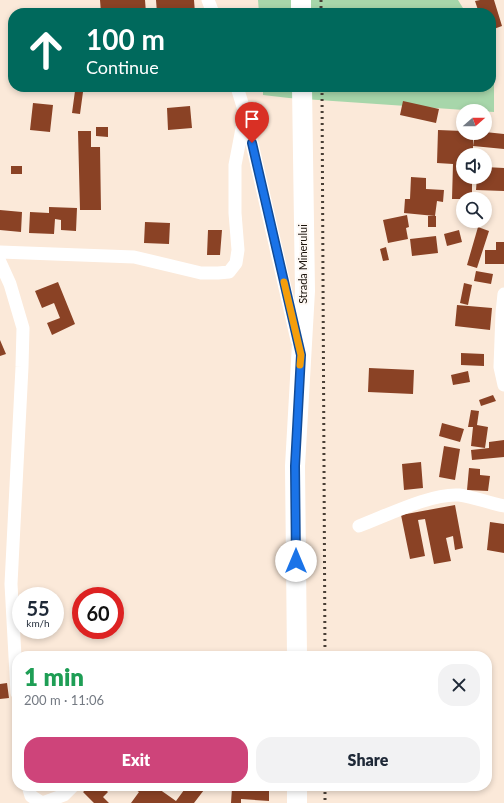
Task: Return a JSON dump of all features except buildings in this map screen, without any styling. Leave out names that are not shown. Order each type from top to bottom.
[{"type":"main road","name":"Strada Minerului","points":[[297,651],[295,466],[305,291],[302,92]]},
{"type":"main road","points":[[297,791],[297,803]]},
{"type":"street","points":[[239,92],[245,113],[301,355]]},
{"type":"street","points":[[0,252],[134,257],[201,273],[229,272],[236,263],[238,250],[235,165],[245,113]]},
{"type":"street","points":[[0,262],[10,284],[23,328],[11,584],[15,651]]},
{"type":"street","points":[[504,294],[500,367],[504,385]]},
{"type":"street","points":[[358,526],[426,500],[443,496],[460,495],[504,506]]},
{"type":"street","points":[[30,791],[31,796],[42,803],[64,795],[68,791]]},
{"type":"green space","points":[[258,0],[458,0],[463,8],[259,8]]},
{"type":"green space","points":[[263,92],[494,92],[494,112],[492,112],[492,104],[456,104],[456,109],[263,95]]},
{"type":"railway","points":[[321,0],[321,8]]},
{"type":"railway","points":[[322,92],[325,651]]},
{"type":"railway","points":[[325,791],[325,803]]},
{"type":"slow traffic","points":[[284,282],[301,355],[300,365]]},
{"type":"route","points":[[252,143],[301,355],[295,466],[296,561]]}]
